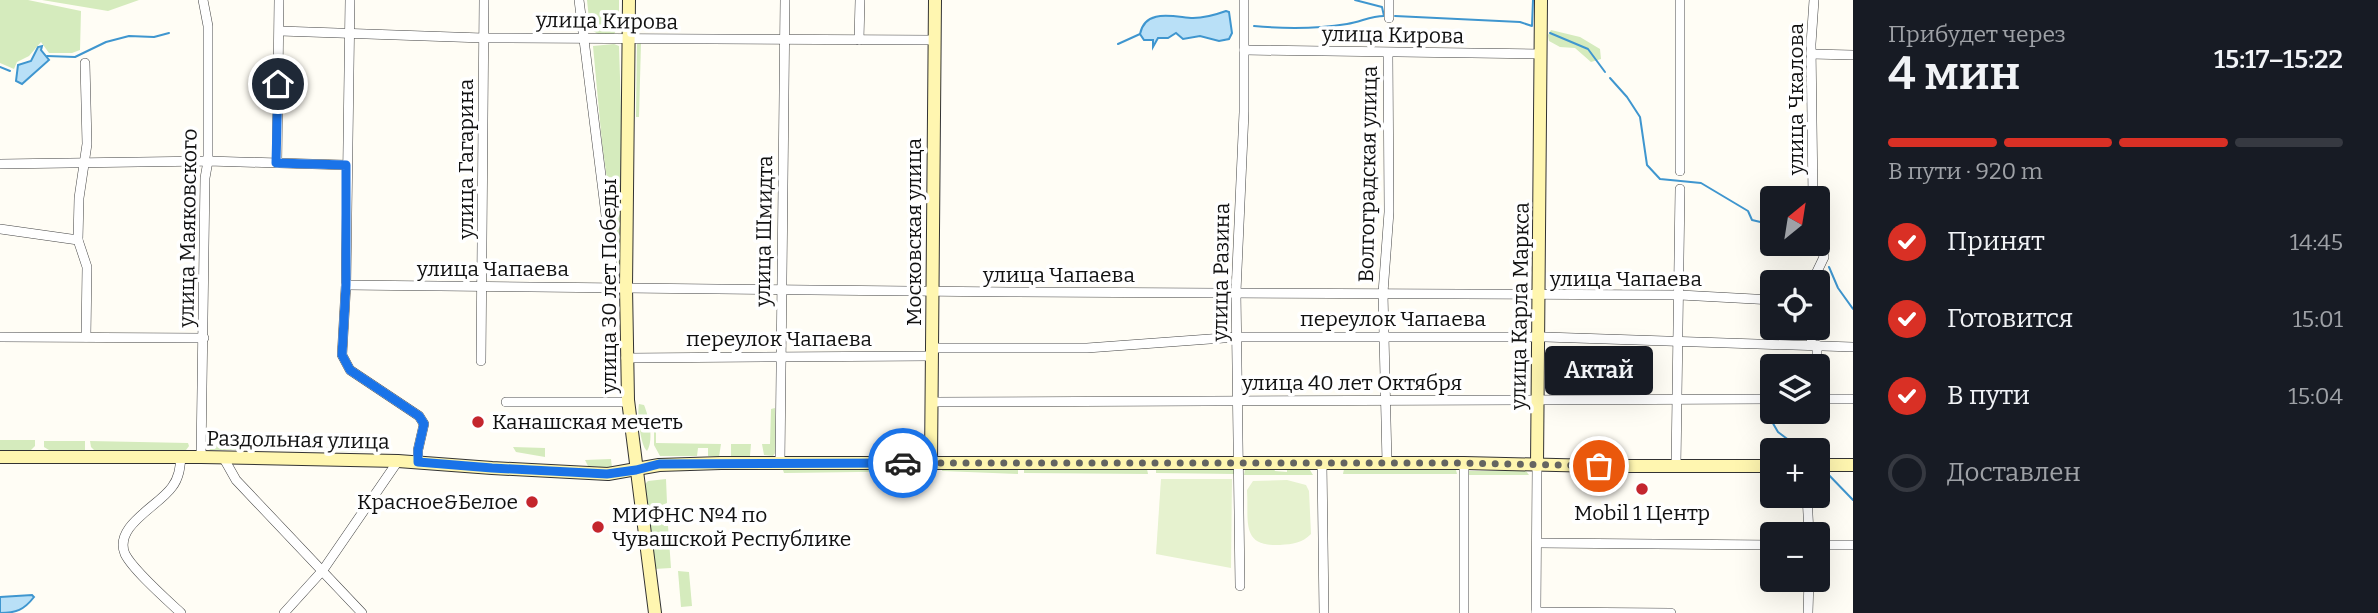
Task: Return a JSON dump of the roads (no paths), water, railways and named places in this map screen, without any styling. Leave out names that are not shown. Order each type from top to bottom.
[{"type":"street","name":"улица Маяковского","points":[[201,457],[205,178],[208,161],[208,26],[203,0]]},
{"type":"street","points":[[276,163],[279,0]]},
{"type":"street","points":[[350,0],[346,285],[342,355],[350,370],[419,416],[424,424],[418,462]]},
{"type":"street","name":"улица Гагарина","points":[[481,361],[484,0]]},
{"type":"street","name":"улица 30 лет Победы","points":[[579,0],[621,287],[628,402],[655,613]]},
{"type":"street","name":"улица 30 лет Победы","points":[[621,287],[629,0]]},
{"type":"street","name":"улица Шмидта","points":[[780,463],[785,0]]},
{"type":"street","points":[[859,40],[860,0]]},
{"type":"street","name":"Московская улица","points":[[931,463],[935,0]]},
{"type":"street","name":"улица Разина","points":[[1240,586],[1236,292],[1244,112],[1244,0]]},
{"type":"street","points":[[1389,0],[1389,18]]},
{"type":"street","name":"улица Карла Маркса","points":[[1536,613],[1541,0]]},
{"type":"street","points":[[1679,171],[1680,0]]},
{"type":"street","name":"улица Чкалова","points":[[1813,186],[1811,54],[1814,0]]},
{"type":"street","name":"улица Кирова","points":[[280,31],[483,38],[935,40]]},
{"type":"street","name":"улица Кирова","points":[[1244,50],[1541,54]]},
{"type":"street","name":"Волгоградская улица","points":[[1387,463],[1383,293],[1389,212],[1388,53]]},
{"type":"street","points":[[1811,54],[1853,55]]},
{"type":"street","points":[[85,63],[87,144],[79,198],[78,240],[87,267],[86,337]]},
{"type":"street","points":[[0,164],[208,161],[346,165]]},
{"type":"street","points":[[1676,466],[1680,189]]},
{"type":"street","points":[[0,229],[78,240]]},
{"type":"street","name":"улица Чапаева","points":[[346,285],[1680,295],[1760,299]]},
{"type":"street","points":[[0,337],[204,338]]},
{"type":"street","name":"переулок Чапаева","points":[[626,358],[780,357],[1087,348],[1237,337],[1539,337],[1853,347]]},
{"type":"street","points":[[1813,340],[1816,354]]},
{"type":"street","name":"улица 40 лет Октября","points":[[932,402],[1760,399]]},
{"type":"street","points":[[1830,399],[1853,399]]},
{"type":"street","points":[[506,402],[628,402]]},
{"type":"street","name":"Раздольная улица","points":[[0,457],[223,457],[398,461],[607,474],[659,464],[780,463],[1760,466]]},
{"type":"street","points":[[180,613],[130,562],[123,546],[124,538],[134,522],[174,485],[181,457]]},
{"type":"street","points":[[223,457],[236,480],[362,613]]},
{"type":"street","points":[[284,613],[323,570],[398,461]]},
{"type":"street","points":[[1322,463],[1324,613]]},
{"type":"street","points":[[1464,463],[1464,613]]},
{"type":"street","points":[[1830,465],[1853,466]]},
{"type":"street","points":[[1538,543],[1760,545]]},
{"type":"street","points":[[1830,545],[1853,545]]},
{"type":"street","points":[[1808,613],[1809,592]]},
{"type":"street","points":[[1536,613],[1671,613]]},
{"type":"water","points":[[1229,12],[1232,33],[1229,39],[1219,41],[1200,36],[1183,39],[1176,33],[1168,38],[1158,38],[1153,47],[1153,40],[1144,40],[1140,34],[1143,26],[1154,17],[1197,18]]},
{"type":"water","points":[[42,46],[41,50],[49,60],[22,84],[16,81],[18,65],[31,61],[38,47]]},
{"type":"water","points":[[0,597],[34,597],[23,608],[0,613]]},
{"type":"waterway","points":[[1355,0],[1382,7],[1384,16]]},
{"type":"waterway","points":[[1395,16],[1520,22],[1532,26],[1533,0]]},
{"type":"waterway","points":[[1254,26],[1324,27],[1384,16]]},
{"type":"waterway","points":[[47,56],[75,57],[106,42],[129,36],[154,37],[169,33]]},
{"type":"waterway","points":[[1550,33],[1588,49],[1605,72]]},
{"type":"waterway","points":[[1118,44],[1140,34]]},
{"type":"waterway","points":[[0,67],[10,71]]},
{"type":"waterway","points":[[1610,78],[1640,117],[1647,165],[1660,179],[1701,183],[1748,211],[1752,220],[1760,222]]},
{"type":"waterway","points":[[1829,267],[1838,288],[1853,309]]},
{"type":"waterway","points":[[1773,424],[1786,438]]},
{"type":"waterway","points":[[1830,476],[1853,500]]},
{"type":"place","name":"Канашская мечеть","points":[[478,422]]},
{"type":"place","name":"Актай","points":[[1599,466]]},
{"type":"place","name":"Mobil 1 Центр","points":[[1642,489]]},
{"type":"place","name":"Красное&Белое","points":[[532,502]]},
{"type":"place","name":"МИФНС №4 по Чувашской Республике","points":[[598,527]]}]
